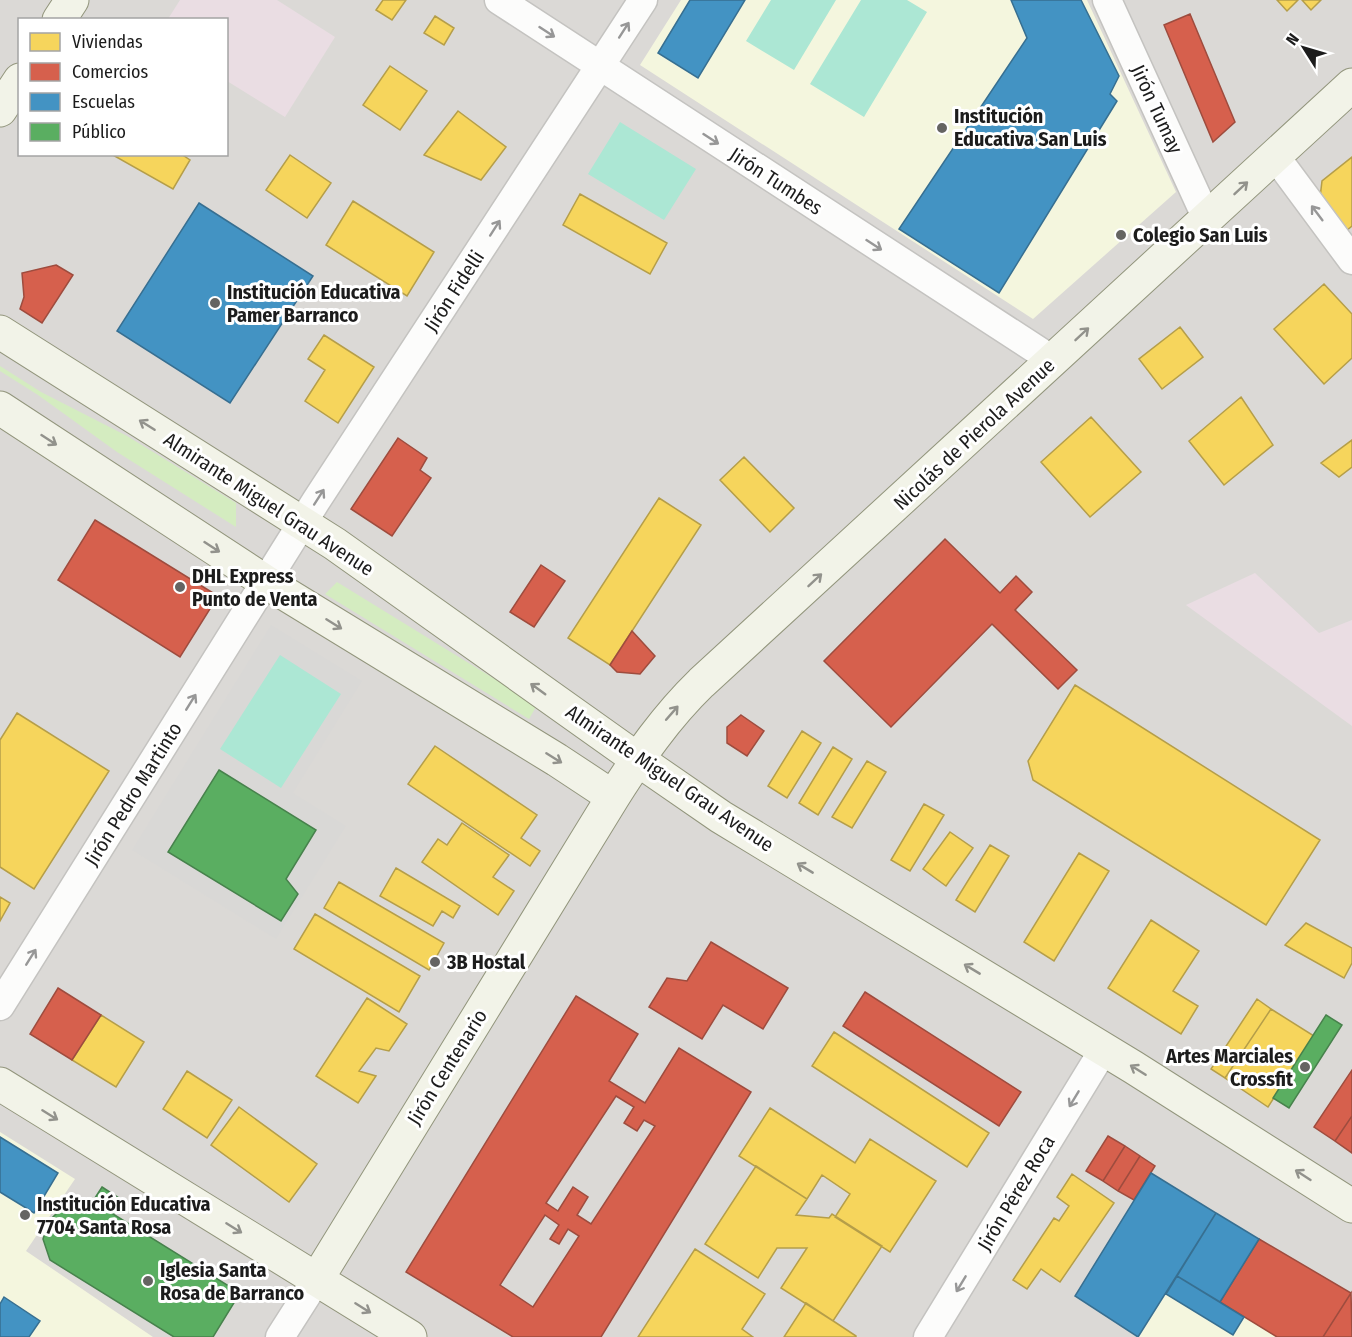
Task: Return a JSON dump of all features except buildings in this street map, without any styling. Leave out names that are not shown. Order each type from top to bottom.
[{"type":"main road","points":[[60,18],[72,0]]},
{"type":"main road","points":[[0,110],[18,83]]},
{"type":"main road","name":"Nicolás de Pierola Avenue","points":[[613,797],[637,759],[668,718],[702,683],[1352,85]]},
{"type":"main road","name":"Almirante Miguel Grau Avenue","points":[[0,332],[303,523],[721,817],[1104,1049],[1352,1206]]},
{"type":"main road","points":[[0,408],[266,582],[557,760],[613,797]]},
{"type":"main road","name":"Jirón Centenario","points":[[317,1280],[613,797]]},
{"type":"main road","points":[[0,1084],[410,1337]]},
{"type":"street","name":"Jirón Tumbes","points":[[499,0],[1054,361]]},
{"type":"street","name":"Jirón Fidelli","points":[[266,582],[643,0]]},
{"type":"street","name":"Jirón Tumay","points":[[1107,0],[1207,219]]},
{"type":"street","points":[[1275,156],[1352,260]]},
{"type":"street","name":"Jirón Pedro Martinto","points":[[0,1006],[266,582]]},
{"type":"street","name":"Jirón Pérez Roca","points":[[928,1337],[1104,1049]]},
{"type":"street","name":"Jirón Centenario","points":[[280,1337],[317,1280]]},
{"type":"shaded area","points":[[0,0],[1352,0],[1352,1337],[0,1337]]},
{"type":"shaded area","points":[[180,0],[277,0],[335,37],[285,117],[228,82],[228,18],[169,18]]},
{"type":"shaded area","name":"Institución Educativa San Luis","points":[[681,0],[1087,0],[1176,192],[1033,319],[640,65]]},
{"type":"shaded area","points":[[1255,573],[1319,633],[1352,620],[1352,726],[1186,605]]},
{"type":"shaded area","points":[[271,625],[362,681],[293,793],[346,826],[276,939],[132,850]]},
{"type":"shaded area","name":"Institución Educativa 7704 Santa Rosa","points":[[0,1132],[75,1179],[26,1251],[153,1337],[0,1337]]},
{"type":"shaded area","points":[[1177,1276],[1278,1337],[1139,1337]]},
{"type":"green space","points":[[771,0],[836,0],[794,70],[746,41]]},
{"type":"green space","points":[[861,0],[907,0],[927,12],[864,117],[810,84]]},
{"type":"green space","points":[[620,122],[696,169],[664,220],[588,174]]},
{"type":"green space","points":[[0,366],[41,392],[127,436],[236,503],[236,527],[117,452],[38,395],[0,371]]},
{"type":"green space","points":[[337,582],[537,705],[529,719],[325,594]]},
{"type":"green space","points":[[280,655],[341,694],[281,788],[220,749]]},
{"type":"place","name":"Institución Educativa San Luis","points":[[942,128]]},
{"type":"place","name":"Colegio San Luis","points":[[1121,235]]},
{"type":"place","name":"Institución Educativa Pamer Barranco","points":[[215,303]]},
{"type":"place","name":"DHL Express Punto de Venta","points":[[180,587]]},
{"type":"place","name":"3B Hostal","points":[[435,962]]},
{"type":"place","name":"Artes Marciales Crossfit","points":[[1305,1067]]},
{"type":"place","name":"Institución Educativa 7704 Santa Rosa","points":[[25,1215]]},
{"type":"place","name":"Iglesia Santa Rosa de Barranco","points":[[148,1281]]}]
